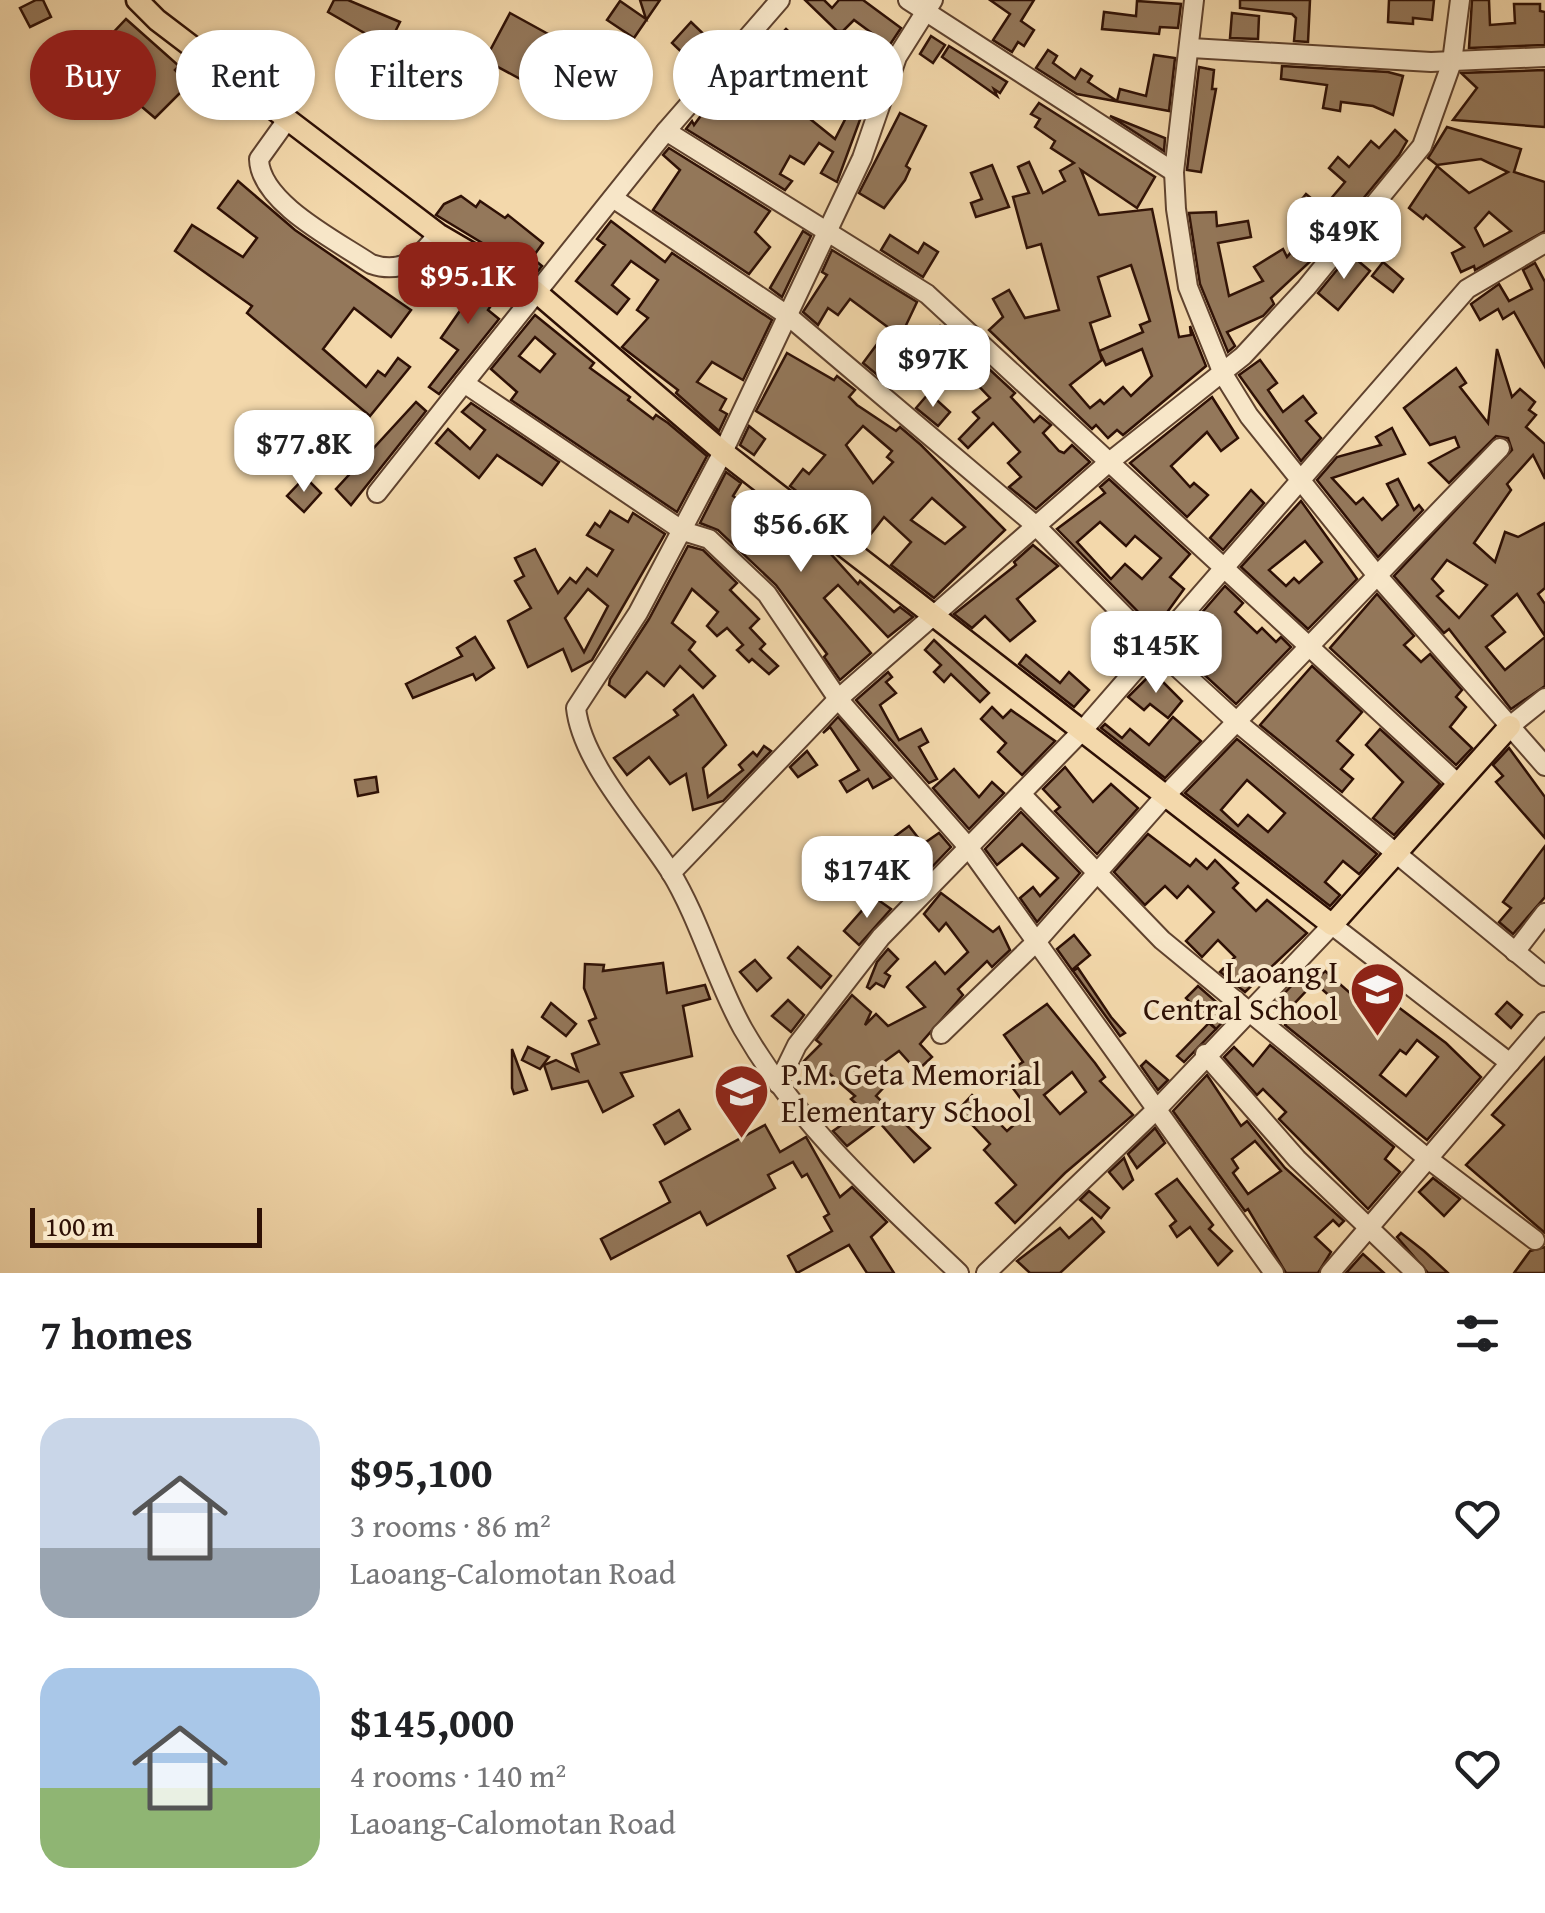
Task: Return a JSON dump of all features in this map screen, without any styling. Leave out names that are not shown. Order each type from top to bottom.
[{"type":"main road","points":[[137,0],[176,31]]},
{"type":"main road","points":[[286,120],[438,234],[536,292],[723,452],[1332,925],[1391,854],[1510,726]]},
{"type":"street","points":[[377,493],[666,131],[780,0]]},
{"type":"street","points":[[908,0],[929,6],[1174,172]]},
{"type":"street","points":[[1194,0],[1174,172],[1188,286],[1223,374],[1249,416],[1376,574],[1545,766]]},
{"type":"street","points":[[1448,0],[1452,55]]},
{"type":"street","points":[[671,873],[838,699],[1108,463],[1223,374],[1306,288],[1422,146],[1452,55],[1460,0]]},
{"type":"street","points":[[929,6],[897,57],[862,158],[723,452],[638,613],[576,708],[585,742],[671,873],[743,1028],[778,1084],[835,1155],[959,1273]]},
{"type":"street","points":[[1191,48],[1545,57]]},
{"type":"street","points":[[286,120],[260,159],[264,182],[283,203],[370,264],[386,269],[412,262],[438,234]]},
{"type":"street","points":[[666,131],[927,294],[1457,784]]},
{"type":"street","points":[[613,198],[787,315],[1035,525],[1155,647],[1238,723],[1391,854],[1545,976]]},
{"type":"street","points":[[778,1084],[797,1046],[881,937],[1082,732],[1220,568],[1302,480],[1467,289],[1544,245]]},
{"type":"street","points":[[464,383],[682,531],[709,540],[767,594],[838,699],[969,848],[1274,1273]]},
{"type":"street","points":[[941,1034],[1036,942],[1165,796],[1500,448]]},
{"type":"street","points":[[1510,726],[1545,698]]},
{"type":"street","points":[[1021,794],[1162,940],[1252,1010],[1427,1158],[1535,1240]]},
{"type":"street","points":[[1515,952],[1545,913]]},
{"type":"street","points":[[986,1273],[1158,1108],[1205,1054],[1332,925],[1510,1063]]},
{"type":"street","points":[[1330,1273],[1545,1022]]},
{"type":"street","points":[[1205,1054],[1297,1159],[1416,1273]]},
{"type":"building","points":[[43,0],[51,17],[30,27],[20,8]]},
{"type":"building","points":[[334,0],[348,0],[400,22],[396,30],[359,30],[328,12]]},
{"type":"building","points":[[640,0],[660,0],[639,30],[622,30],[607,20],[620,1],[646,19]]},
{"type":"building","points":[[805,0],[824,0],[832,8],[839,0],[863,0],[901,28],[868,30],[854,20],[844,30],[836,30]]},
{"type":"building","points":[[990,0],[1034,0],[1021,21],[1034,30],[1024,46],[1018,42],[1012,52],[993,40],[1010,14]]},
{"type":"building","points":[[1240,0],[1310,0],[1308,42],[1294,41],[1296,18],[1292,14],[1240,8]]},
{"type":"building","points":[[1389,0],[1434,0],[1432,20],[1413,18],[1413,24],[1388,22]]},
{"type":"building","points":[[1472,0],[1489,0],[1490,25],[1515,23],[1514,4],[1540,4],[1540,11],[1545,12],[1545,45],[1469,48]]},
{"type":"building","points":[[1137,1],[1181,4],[1178,28],[1160,27],[1159,34],[1102,29],[1104,12],[1136,16]]},
{"type":"building","points":[[510,13],[541,30],[519,30],[519,78],[499,68],[499,34]]},
{"type":"building","points":[[1232,13],[1259,16],[1258,39],[1230,38]]},
{"type":"building","points":[[126,19],[138,30],[116,30]]},
{"type":"building","points":[[931,36],[945,45],[933,63],[920,54]]},
{"type":"building","points":[[156,46],[176,63],[176,97],[156,117]]},
{"type":"building","points":[[949,46],[1007,82],[1000,93],[994,89],[997,96],[942,57]]},
{"type":"building","points":[[1048,50],[1057,56],[1053,63],[1075,79],[1081,69],[1092,76],[1088,82],[1117,101],[1120,89],[1146,96],[1154,55],[1175,58],[1169,111],[1077,94],[1036,68]]},
{"type":"building","points":[[1282,66],[1403,76],[1393,115],[1373,106],[1341,102],[1340,111],[1323,108],[1327,85],[1281,79]]},
{"type":"building","points":[[1199,67],[1214,70],[1212,89],[1216,89],[1201,172],[1187,170]]},
{"type":"building","points":[[1545,70],[1545,127],[1453,120],[1477,88],[1461,73]]},
{"type":"building","points":[[1039,103],[1155,177],[1137,208],[1081,170],[1099,215],[1152,209],[1179,337],[1191,335],[1190,326],[1206,366],[1123,435],[1117,430],[1108,438],[1096,425],[1092,429],[989,330],[1003,317],[993,299],[1009,290],[1025,318],[1059,310],[1041,244],[1027,248],[1013,197],[1029,193],[1018,167],[1029,162],[1043,193],[1065,181],[1060,171],[1074,163],[1051,148],[1055,141],[1035,127],[1040,119],[1031,114]],"holes":[[[1131,265],[1150,321],[1140,325],[1143,332],[1099,351],[1090,323],[1110,316],[1098,277]],[[1142,349],[1152,376],[1131,396],[1123,387],[1104,404],[1100,400],[1090,408],[1070,385],[1102,360],[1099,351],[1106,365]]]},
{"type":"building","points":[[903,114],[926,126],[906,166],[910,169],[905,180],[884,208],[859,193],[896,120],[903,120]]},
{"type":"building","points":[[1110,116],[1165,138],[1164,151]]},
{"type":"building","points":[[698,120],[811,120],[835,139],[845,120],[860,120],[837,182],[821,173],[833,152],[819,143],[804,164],[790,156],[780,174],[792,181],[785,190],[686,129]]},
{"type":"building","points":[[1447,127],[1521,149],[1514,172],[1545,182],[1545,231],[1475,270],[1474,266],[1461,272],[1452,253],[1464,247],[1426,215],[1423,219],[1409,208],[1437,166],[1469,193],[1508,172],[1481,159],[1437,165],[1428,158]],"holes":[[[1489,212],[1511,231],[1484,246],[1475,228]]]},
{"type":"building","points":[[1395,130],[1407,141],[1399,155],[1316,256],[1271,298],[1274,304],[1263,316],[1227,332],[1235,346],[1228,352],[1200,284],[1189,213],[1216,212],[1217,226],[1248,221],[1251,237],[1218,243],[1229,296],[1263,281],[1254,267],[1283,249],[1287,257],[1310,230],[1290,214],[1306,194],[1323,208],[1345,182],[1329,168],[1338,157],[1349,167],[1371,141],[1379,148]]},
{"type":"building","points":[[669,148],[770,211],[755,232],[770,247],[749,274],[653,210],[680,170],[663,155]]},
{"type":"building","points":[[992,165],[1009,207],[976,217],[971,203],[982,199],[971,173]]},
{"type":"building","points":[[238,181],[295,230],[411,310],[391,337],[354,308],[323,349],[366,387],[378,371],[385,376],[398,358],[410,367],[370,416],[247,313],[252,306],[175,251],[192,225],[243,257],[257,238],[218,208]]},
{"type":"building","points":[[461,196],[476,207],[480,201],[505,218],[508,215],[543,243],[532,258],[542,266],[535,275],[436,215],[444,204]]},
{"type":"building","points":[[611,221],[665,262],[672,253],[772,320],[743,380],[712,362],[697,382],[726,399],[720,410],[727,414],[719,431],[676,393],[678,390],[622,347],[648,318],[637,310],[658,280],[631,261],[612,285],[629,299],[617,314],[576,281],[605,245],[597,239]]},
{"type":"building","points":[[803,231],[811,236],[782,297],[770,288]]},
{"type":"building","points":[[890,235],[918,253],[924,243],[938,252],[923,277],[881,250]]},
{"type":"building","points":[[832,250],[917,302],[881,378],[863,363],[889,328],[850,299],[838,315],[828,308],[818,325],[803,312],[827,275],[822,272]]},
{"type":"building","points":[[1350,254],[1370,271],[1338,310],[1318,293]]},
{"type":"building","points":[[1383,262],[1403,279],[1393,292],[1372,276]]},
{"type":"building","points":[[1535,263],[1545,282],[1545,367],[1514,312],[1503,319],[1498,309],[1480,320],[1471,304],[1499,284],[1509,301],[1532,289],[1523,270]]},
{"type":"building","points":[[469,268],[486,278],[481,286],[497,297],[488,310],[499,319],[439,394],[429,387],[458,350],[441,338],[473,292],[459,282]]},
{"type":"building","points":[[535,315],[594,363],[590,368],[630,397],[628,400],[653,419],[656,415],[668,423],[707,456],[677,512],[511,400],[517,392],[491,369]],"holes":[[[535,337],[555,354],[540,372],[519,356]]]},
{"type":"building","points":[[940,326],[953,340],[935,357],[922,343]]},
{"type":"building","points":[[1497,349],[1512,397],[1520,389],[1535,402],[1529,410],[1536,415],[1526,427],[1545,444],[1545,479],[1533,455],[1507,484],[1511,490],[1474,543],[1495,562],[1505,532],[1518,537],[1545,523],[1545,588],[1538,594],[1545,604],[1545,636],[1517,594],[1492,616],[1505,632],[1486,647],[1505,670],[1545,637],[1545,686],[1511,709],[1449,629],[1444,633],[1394,576],[1512,450],[1508,438],[1496,436],[1449,483],[1429,463],[1459,447],[1455,437],[1430,445],[1404,408],[1456,368],[1466,383],[1460,387],[1488,423]],"holes":[[[1447,560],[1487,585],[1459,618],[1437,596],[1443,591],[1432,579]]]},
{"type":"building","points":[[787,353],[834,380],[837,376],[855,390],[849,397],[857,405],[896,431],[900,427],[1005,530],[934,598],[891,565],[911,542],[884,517],[863,544],[849,533],[867,511],[844,493],[830,512],[849,527],[846,530],[790,486],[803,469],[809,474],[825,455],[756,411]],"holes":[[[863,426],[892,451],[887,457],[893,462],[873,483],[846,445]],[[932,498],[965,527],[945,544],[911,520]]]},
{"type":"building","points":[[974,355],[1015,393],[1011,397],[1034,422],[1040,416],[1051,425],[1043,433],[1059,451],[1064,453],[1072,445],[1090,462],[1036,509],[1009,487],[1021,477],[1008,463],[1020,452],[993,423],[968,448],[959,439],[979,418],[973,412],[990,398],[969,376],[977,368],[969,360]]},
{"type":"building","points":[[921,357],[940,375],[929,387],[910,369]]},
{"type":"building","points":[[1260,360],[1277,383],[1268,390],[1283,412],[1303,396],[1316,413],[1306,421],[1321,438],[1301,461],[1239,375]]},
{"type":"building","points":[[929,393],[950,412],[938,426],[916,408]]},
{"type":"building","points":[[1212,397],[1238,438],[1221,451],[1207,432],[1171,466],[1190,487],[1194,483],[1208,495],[1187,517],[1130,463]]},
{"type":"building","points":[[416,402],[426,411],[351,505],[336,489]]},
{"type":"building","points":[[471,403],[559,462],[542,485],[497,455],[479,478],[436,443],[448,429],[470,449],[485,430],[462,412]]},
{"type":"building","points":[[749,426],[765,439],[754,455],[740,445]]},
{"type":"building","points":[[1392,428],[1405,454],[1332,478],[1356,504],[1363,498],[1382,520],[1398,505],[1387,484],[1398,479],[1414,510],[1419,505],[1423,510],[1378,557],[1317,480],[1337,457],[1381,445],[1376,437]]},
{"type":"building","points":[[726,472],[741,483],[733,496],[758,514],[766,503],[829,552],[858,584],[860,581],[894,612],[900,607],[913,617],[888,637],[838,585],[824,598],[871,653],[840,680],[824,657],[827,654],[776,585],[718,530],[700,523]]},
{"type":"building","points":[[305,477],[321,493],[304,512],[287,496]]},
{"type":"building","points":[[1109,479],[1190,554],[1170,577],[1184,589],[1155,629],[1057,529],[1105,493],[1100,487]],"holes":[[[1100,522],[1126,546],[1135,536],[1161,558],[1142,579],[1125,564],[1111,579],[1077,542]]]},
{"type":"building","points":[[1251,490],[1264,503],[1223,550],[1210,538]]},
{"type":"building","points":[[1301,501],[1357,579],[1308,629],[1241,567]],"holes":[[[1305,541],[1322,562],[1299,583],[1294,578],[1286,586],[1269,570]]]},
{"type":"building","points":[[610,511],[628,522],[633,513],[665,534],[592,660],[572,671],[563,649],[528,667],[508,621],[531,608],[515,581],[524,576],[515,558],[535,549],[558,593],[570,578],[576,583],[587,568],[597,576],[613,550],[587,535],[595,523],[600,527]],"holes":[[[588,589],[608,606],[584,652],[565,618]]]},
{"type":"building","points":[[1033,545],[1058,566],[1017,599],[1035,621],[1010,641],[985,616],[972,628],[954,614],[1016,565],[1014,562]]},
{"type":"building","points":[[688,546],[703,550],[737,583],[730,590],[759,619],[750,628],[765,644],[760,649],[778,666],[769,674],[752,659],[749,662],[737,650],[743,645],[727,628],[717,636],[707,626],[718,612],[692,589],[672,623],[695,642],[689,650],[715,676],[703,688],[680,666],[664,686],[647,672],[625,697],[609,685],[610,679],[649,619]]},
{"type":"building","points":[[1225,586],[1243,603],[1235,612],[1257,633],[1262,628],[1276,642],[1281,637],[1291,647],[1236,704],[1173,646]]},
{"type":"building","points":[[1377,594],[1414,636],[1404,645],[1421,662],[1430,654],[1462,690],[1456,697],[1466,707],[1450,727],[1472,748],[1456,765],[1330,648]]},
{"type":"building","points":[[1125,634],[1134,643],[1116,666],[1100,652],[1114,635],[1120,640]]},
{"type":"building","points":[[475,637],[494,668],[476,680],[473,674],[413,698],[406,684],[462,656],[457,648]]},
{"type":"building","points":[[934,640],[989,693],[980,702],[951,674],[944,682],[934,672],[941,665],[925,650]]},
{"type":"building","points":[[1026,655],[1060,683],[1069,672],[1089,690],[1074,707],[1019,664]]},
{"type":"building","points":[[1312,666],[1362,712],[1337,741],[1353,755],[1341,769],[1353,779],[1342,792],[1260,725]]},
{"type":"building","points":[[888,672],[892,677],[886,682],[896,693],[880,705],[899,740],[921,729],[928,742],[919,747],[937,779],[929,783],[856,700]]},
{"type":"building","points":[[1153,672],[1182,701],[1168,718],[1150,704],[1144,710],[1128,697]]},
{"type":"building","points":[[693,695],[726,745],[703,768],[708,797],[743,770],[739,765],[753,752],[757,756],[764,746],[771,751],[723,801],[693,810],[686,774],[670,784],[649,757],[627,775],[614,758],[678,715],[674,710]]},
{"type":"building","points":[[992,707],[1003,718],[1011,710],[1055,741],[1022,775],[998,752],[1006,743],[981,719]]},
{"type":"building","points":[[838,717],[891,778],[873,788],[868,779],[847,792],[840,781],[859,770],[830,727],[823,733]]},
{"type":"building","points":[[1173,717],[1201,741],[1165,778],[1101,728],[1105,724],[1122,738],[1130,729],[1149,745]]},
{"type":"building","points":[[1380,729],[1440,784],[1394,835],[1373,818],[1403,782],[1366,745]]},
{"type":"building","points":[[1237,739],[1377,854],[1359,874],[1343,861],[1325,882],[1340,895],[1330,906],[1185,793]],"holes":[[[1247,780],[1285,813],[1268,832],[1248,815],[1238,826],[1221,810]]]},
{"type":"building","points":[[1509,748],[1545,797],[1545,838],[1496,782],[1503,776],[1493,765]]},
{"type":"building","points":[[807,751],[817,765],[798,777],[790,767]]},
{"type":"building","points":[[1065,767],[1093,802],[1111,784],[1138,808],[1097,854],[1055,811],[1060,807],[1043,789]]},
{"type":"building","points":[[954,769],[979,797],[992,782],[1004,793],[969,829],[933,788]]},
{"type":"building","points":[[376,777],[378,792],[358,796],[355,780]]},
{"type":"building","points":[[1021,812],[1080,873],[1037,922],[1020,898],[1033,887],[1040,896],[1058,878],[1022,844],[997,865],[985,849]]},
{"type":"building","points":[[909,826],[923,844],[939,833],[951,847],[906,894],[885,870],[860,890],[844,879],[852,868]]},
{"type":"building","points":[[1148,834],[1190,866],[1196,859],[1207,869],[1215,860],[1238,883],[1233,888],[1256,911],[1267,900],[1307,933],[1245,992],[1220,972],[1235,957],[1218,940],[1202,957],[1186,941],[1214,912],[1188,886],[1177,898],[1165,886],[1145,905],[1114,872]]},
{"type":"building","points":[[1545,846],[1545,897],[1513,934],[1499,922],[1511,908],[1503,902]]},
{"type":"building","points":[[941,893],[993,932],[999,927],[1010,950],[992,967],[987,961],[958,989],[963,995],[920,1044],[932,1057],[917,1071],[899,1051],[870,1072],[885,1086],[876,1096],[930,1148],[914,1162],[879,1122],[847,1146],[833,1131],[863,1110],[851,1099],[855,1096],[823,1068],[816,1075],[803,1062],[821,1044],[816,1040],[852,995],[871,1012],[865,1025],[876,1014],[888,1026],[925,1007],[907,987],[935,962],[945,974],[968,952],[946,923],[939,931],[924,914]]},
{"type":"building","points":[[874,897],[891,909],[859,945],[844,931]]},
{"type":"building","points":[[1074,935],[1090,955],[1072,970],[1057,949]]},
{"type":"building","points":[[798,947],[831,976],[821,988],[788,958]]},
{"type":"building","points":[[888,949],[898,959],[885,973],[890,976],[884,987],[876,983],[870,989],[867,987],[877,962]]},
{"type":"building","points":[[755,960],[771,978],[757,991],[740,972]]},
{"type":"building","points":[[663,963],[667,993],[705,985],[710,999],[683,1006],[692,1056],[621,1073],[633,1096],[603,1112],[588,1081],[552,1089],[544,1065],[556,1060],[578,1071],[572,1054],[599,1044],[589,1021],[596,1018],[584,988],[585,964],[604,965],[603,971]]},
{"type":"building","points":[[1078,968],[1125,1033],[1120,1036],[1073,971]]},
{"type":"building","points":[[1325,971],[1350,993],[1361,979],[1446,1043],[1481,1077],[1427,1140],[1285,1025],[1291,1017],[1275,1003],[1299,978],[1309,988],[1294,1004],[1316,1022],[1334,1000],[1314,982]],"holes":[[[1417,1040],[1438,1057],[1406,1096],[1380,1075],[1400,1050],[1406,1054]]]},
{"type":"building","points":[[1198,986],[1230,1014],[1216,1029],[1186,998]]},
{"type":"building","points":[[788,1000],[804,1015],[791,1032],[772,1016]]},
{"type":"building","points":[[1507,1002],[1522,1015],[1511,1028],[1496,1014]]},
{"type":"building","points":[[551,1003],[576,1024],[566,1036],[542,1017]]},
{"type":"building","points":[[1047,1004],[1105,1077],[1100,1081],[1133,1115],[1065,1173],[1015,1223],[996,1203],[1016,1185],[984,1150],[990,1144],[958,1110],[972,1095],[1007,1131],[1030,1111],[1003,1075],[1023,1062],[1004,1035]],"holes":[[[1072,1072],[1086,1092],[1060,1114],[1044,1095]]]},
{"type":"building","points":[[1209,1023],[1216,1029],[1184,1062],[1177,1056]]},
{"type":"building","points":[[1270,1045],[1394,1147],[1385,1159],[1400,1172],[1368,1209],[1279,1119],[1286,1112],[1263,1089],[1257,1095],[1224,1057],[1234,1047],[1253,1066]]},
{"type":"building","points":[[528,1047],[549,1057],[540,1069],[522,1060]]},
{"type":"building","points":[[512,1049],[527,1090],[514,1094],[512,1088]]},
{"type":"building","points":[[1545,1057],[1545,1233],[1466,1165],[1504,1125],[1492,1115]]},
{"type":"building","points":[[1146,1061],[1168,1080],[1158,1090],[1141,1066]]},
{"type":"building","points":[[1207,1075],[1241,1126],[1247,1121],[1285,1168],[1344,1221],[1339,1226],[1333,1220],[1315,1237],[1331,1252],[1318,1273],[1286,1273],[1248,1209],[1245,1211],[1173,1111]],"holes":[[[1255,1141],[1281,1171],[1248,1194],[1233,1173],[1238,1168],[1232,1159]]]},
{"type":"building","points":[[679,1110],[690,1129],[665,1144],[654,1125]]},
{"type":"building","points":[[765,1125],[780,1152],[806,1137],[840,1197],[852,1187],[887,1222],[871,1237],[894,1273],[867,1273],[849,1245],[797,1273],[788,1256],[832,1231],[824,1217],[829,1214],[807,1174],[802,1177],[793,1162],[768,1175],[775,1188],[707,1225],[700,1212],[611,1259],[601,1239],[670,1202],[660,1182]]},
{"type":"building","points":[[1155,1128],[1165,1143],[1137,1168],[1128,1154]]},
{"type":"building","points":[[1124,1158],[1133,1180],[1123,1189],[1109,1172]]},
{"type":"building","points":[[1433,1178],[1460,1199],[1444,1216],[1419,1192]]},
{"type":"building","points":[[1177,1179],[1213,1225],[1209,1229],[1232,1251],[1218,1265],[1190,1227],[1177,1237],[1170,1226],[1176,1221],[1156,1194]]},
{"type":"building","points":[[1089,1191],[1109,1208],[1101,1218],[1080,1200]]},
{"type":"building","points":[[1092,1218],[1104,1232],[1060,1273],[1030,1273],[1017,1261],[1060,1228],[1069,1238]]},
{"type":"building","points":[[1401,1233],[1448,1273],[1428,1273],[1397,1237]]},
{"type":"building","points":[[1545,1247],[1545,1273],[1514,1273],[1530,1251]]},
{"type":"building","points":[[1363,1254],[1384,1273],[1346,1273]]},
{"type":"place","name":"Laoang I Central School","points":[[1377,1038]]},
{"type":"place","name":"P.M. Geta Memorial Elementary School","points":[[742,1140]]}]
